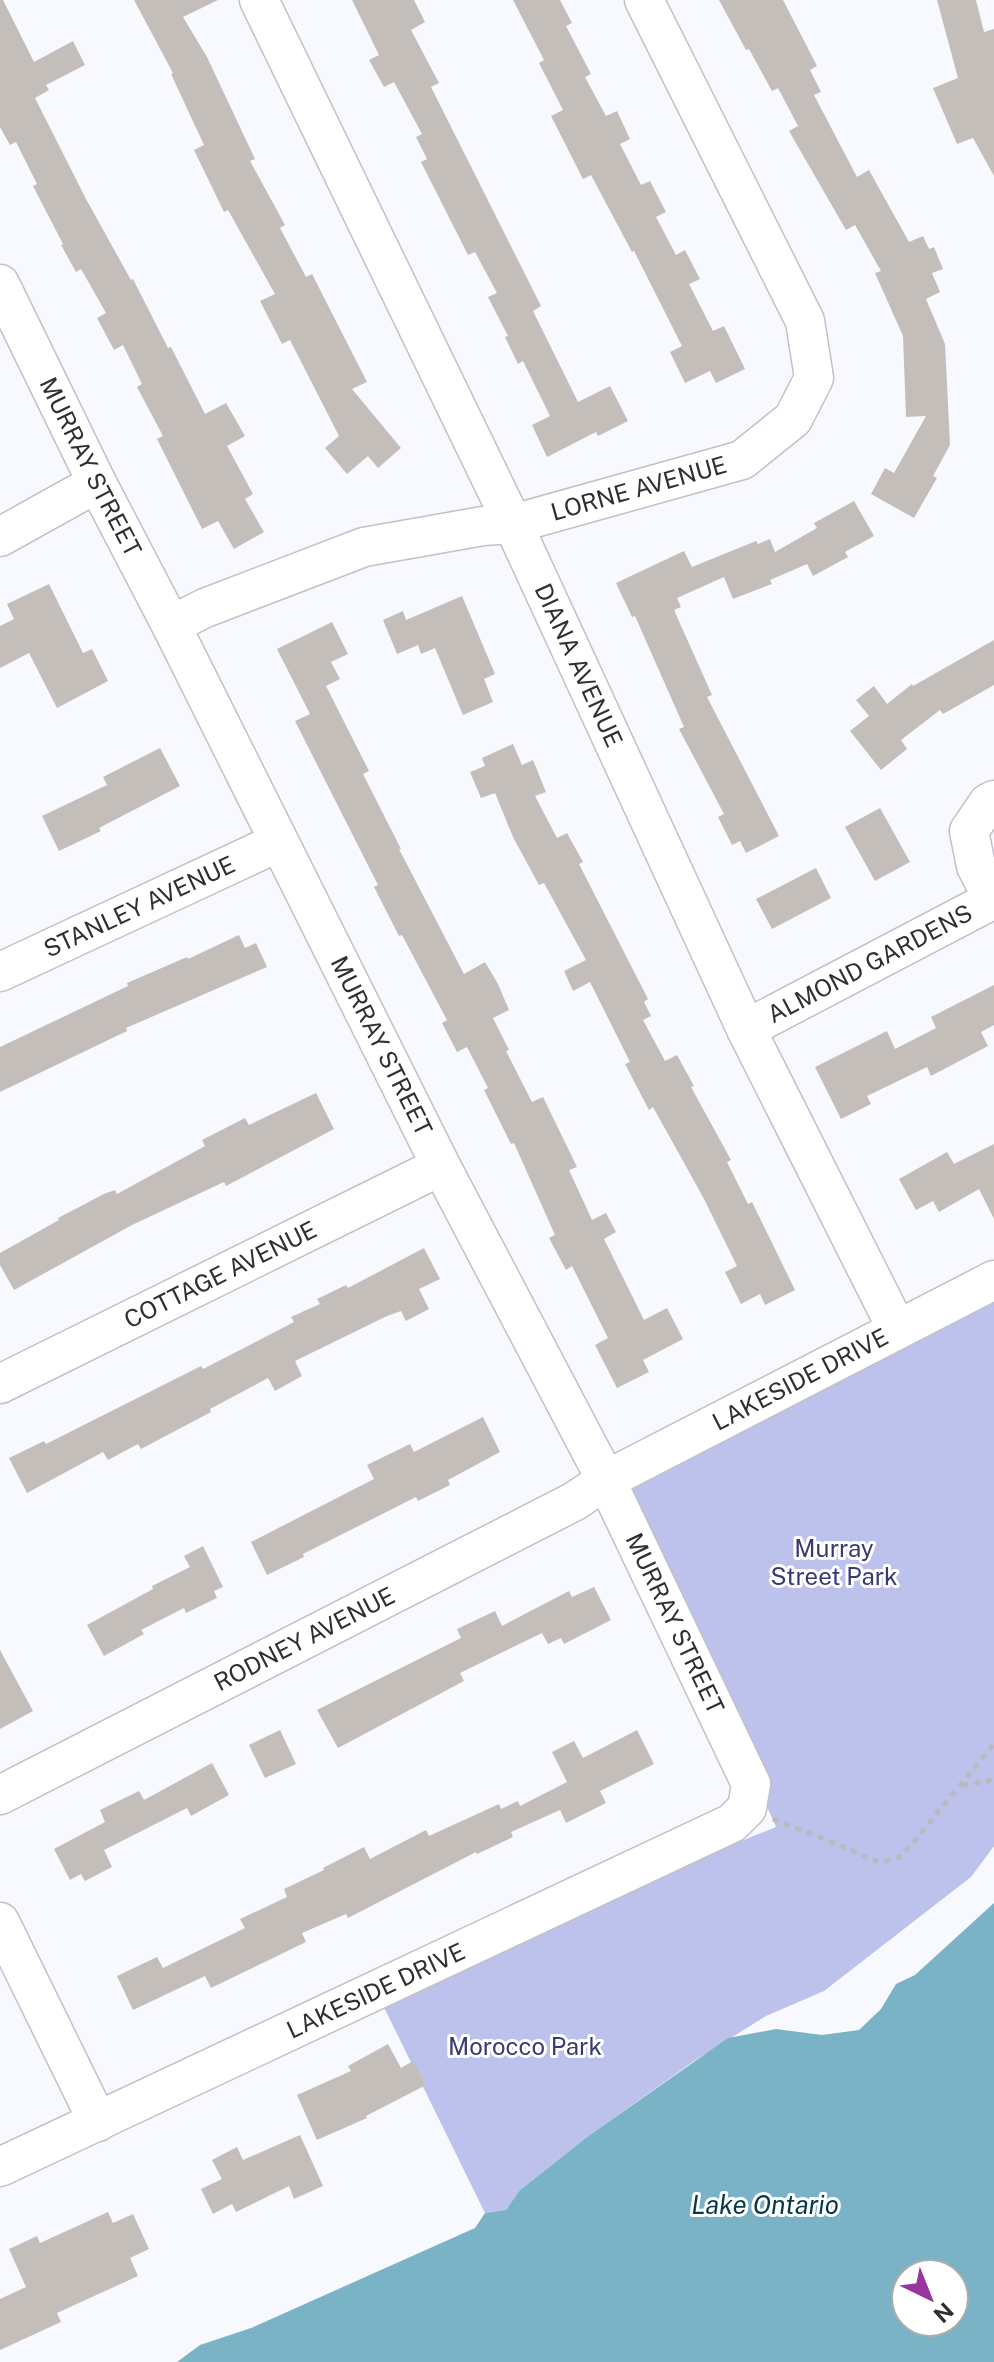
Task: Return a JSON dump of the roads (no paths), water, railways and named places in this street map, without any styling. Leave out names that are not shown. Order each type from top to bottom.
[{"type":"street","name":"DIANA AVENUE","points":[[259,0],[513,524],[746,1029],[897,1329]]},
{"type":"street","name":"LORNE AVENUE","points":[[171,625],[205,608],[364,547],[483,526],[513,524],[742,460],[793,419],[814,378],[805,321],[644,0]]},
{"type":"street","name":"MURRAY STREET","points":[[0,284],[441,1166],[606,1480],[751,1784],[747,1808]]},
{"type":"street","points":[[0,537],[97,483]]},
{"type":"street","name":"ALMOND GARDENS","points":[[746,1029],[994,899],[976,866],[969,831],[988,803],[994,800]]},
{"type":"street","name":"STANLEY AVENUE","points":[[0,972],[279,842]]},
{"type":"street","name":"COTTAGE AVENUE","points":[[0,1384],[441,1166]]},
{"type":"street","name":"LAKESIDE DRIVE","points":[[606,1480],[994,1280]]},
{"type":"street","name":"RODNEY AVENUE","points":[[0,1795],[575,1501],[606,1480]]},
{"type":"street","name":"LAKESIDE DRIVE","points":[[0,2167],[732,1823],[747,1808]]},
{"type":"street","points":[[0,1922],[98,2122]]},
{"type":"water","name":"Lake Ontario","points":[[994,1903],[994,2362],[177,2362],[200,2345],[251,2328],[475,2228],[485,2213],[506,2210],[519,2191],[587,2137],[728,2038],[776,2029],[822,2035],[859,2030],[881,2009],[896,1984],[915,1975]]},
{"type":"park label","name":"Murray Street Park","points":[[834,1563]]},
{"type":"park label","name":"Morocco Park","points":[[525,2047]]}]
